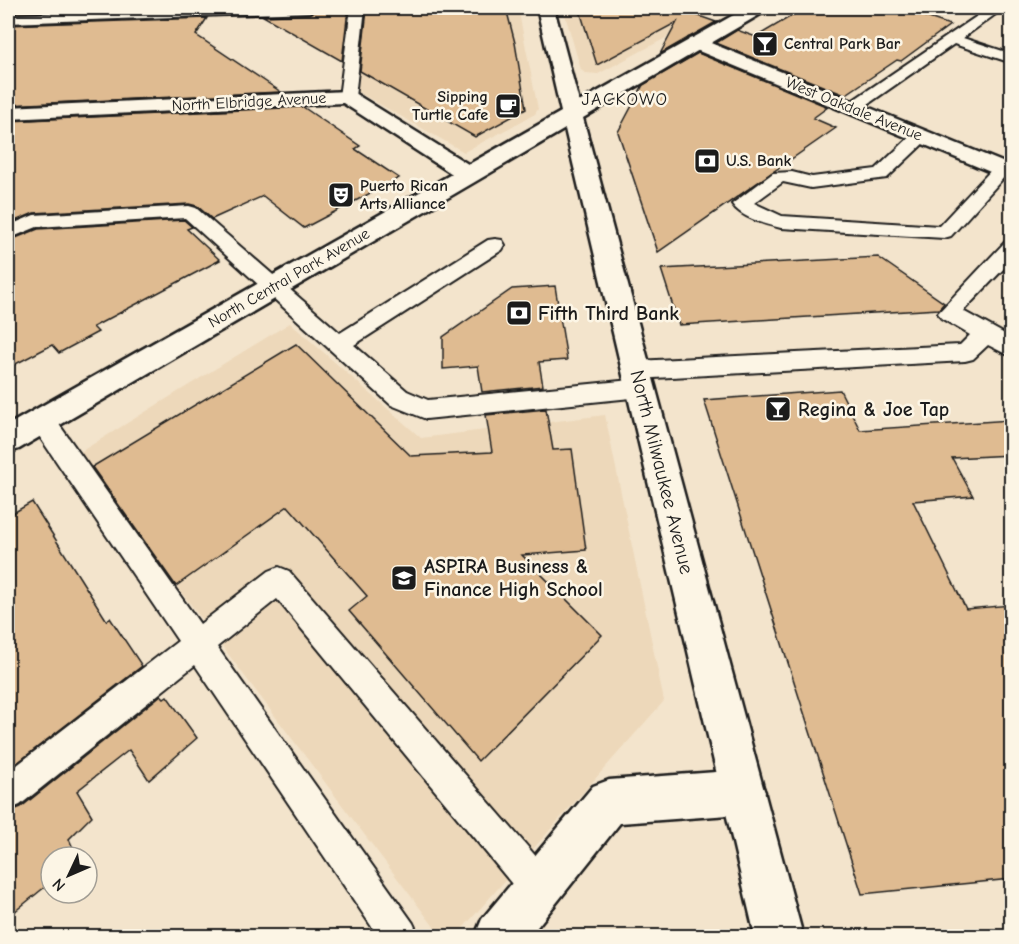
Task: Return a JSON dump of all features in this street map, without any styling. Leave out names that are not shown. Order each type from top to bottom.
[{"type":"street","name":"North Milwaukee Avenue","points":[[545,8],[779,936]]},
{"type":"street","name":"North Central Park Avenue","points":[[8,440],[758,8]]},
{"type":"street","name":"West Oakdale Avenue","points":[[696,43],[1006,172]]},
{"type":"street","name":"North Elbridge Avenue","points":[[8,113],[347,97],[468,174]]},
{"type":"street","points":[[500,936],[609,802],[743,792]]},
{"type":"lane","points":[[8,19],[310,8]]},
{"type":"lane","points":[[347,97],[358,8]]},
{"type":"lane","points":[[852,108],[997,8]]},
{"type":"lane","points":[[952,39],[1011,59]]},
{"type":"lane","points":[[921,136],[881,174],[811,183],[792,177],[779,177],[741,204],[765,217],[781,222],[944,232],[1006,172]]},
{"type":"lane","points":[[8,233],[34,221],[189,212],[272,288],[399,398],[426,410],[639,379],[965,353],[986,334]]},
{"type":"lane","points":[[338,345],[495,245]]},
{"type":"lane","points":[[1011,247],[949,313],[1011,349]]},
{"type":"lane","points":[[42,420],[400,936]]},
{"type":"lane","points":[[8,793],[279,580],[539,888]]},
{"type":"shaded area","points":[[358,8],[518,8],[538,109],[535,114],[464,152],[358,92],[348,92]]},
{"type":"shaded area","points":[[563,8],[722,8],[598,74],[585,73],[581,70]]},
{"type":"shaded area","name":"ASPIRA Business & Finance High School","points":[[290,323],[421,438],[605,415],[664,701],[456,936],[441,936],[77,454]]},
{"type":"building","points":[[8,8],[161,8],[8,13]]},
{"type":"building","points":[[373,8],[506,8],[515,43],[526,109],[475,137],[360,71],[367,10]]},
{"type":"building","points":[[579,8],[705,8],[693,14],[716,22],[660,54],[677,22],[597,65]]},
{"type":"building","points":[[805,8],[899,8],[950,25],[901,61],[897,60],[845,95],[716,43],[737,30],[756,37]]},
{"type":"building","points":[[318,10],[348,10],[342,61],[263,16],[310,14]]},
{"type":"building","points":[[207,18],[196,35],[281,92],[8,105],[8,25]]},
{"type":"building","name":"U.S. Bank","points":[[698,53],[828,107],[813,118],[836,128],[658,252],[618,132],[643,85]]},
{"type":"building","points":[[303,107],[360,146],[355,149],[399,178],[304,228],[263,196],[212,219],[197,206],[189,204],[34,213],[8,224],[8,121]]},
{"type":"building","points":[[184,220],[192,227],[187,229],[220,260],[93,327],[98,332],[59,353],[52,345],[8,368],[8,241],[38,229]]},
{"type":"building","points":[[878,257],[944,303],[939,309],[679,325],[661,269]]},
{"type":"building","name":"Fifth Third Bank","points":[[555,286],[567,360],[539,362],[543,386],[482,392],[478,366],[443,369],[443,337],[512,289]]},
{"type":"building","points":[[296,344],[411,456],[492,452],[486,415],[546,409],[553,450],[572,449],[586,550],[522,555],[602,635],[478,761],[349,611],[367,596],[288,506],[176,586],[92,467]]},
{"type":"building","points":[[840,390],[860,430],[1011,420],[1011,455],[952,458],[973,496],[913,501],[966,609],[1011,605],[1011,879],[862,894],[704,400]]},
{"type":"building","points":[[32,502],[107,621],[110,618],[142,666],[8,770],[8,516]]},
{"type":"building","points":[[161,695],[164,698],[167,696],[197,738],[149,780],[129,750],[77,791],[92,816],[69,839],[72,845],[39,845],[39,892],[8,917],[8,812],[21,807]]},
{"type":"place","name":"Central Park Bar","points":[[765,44]]},
{"type":"place","name":"Sipping Turtle Cafe","points":[[508,106]]},
{"type":"place","name":"U.S. Bank","points":[[707,161]]},
{"type":"place","name":"Puerto Rican Arts Alliance","points":[[341,195]]},
{"type":"place","name":"Fifth Third Bank","points":[[519,313]]},
{"type":"place","name":"Regina & Joe Tap","points":[[778,409]]},
{"type":"place","name":"ASPIRA Business & Finance High School","points":[[404,578]]},
{"type":"district","name":"JACKOWO","points":[[625,99]]}]
